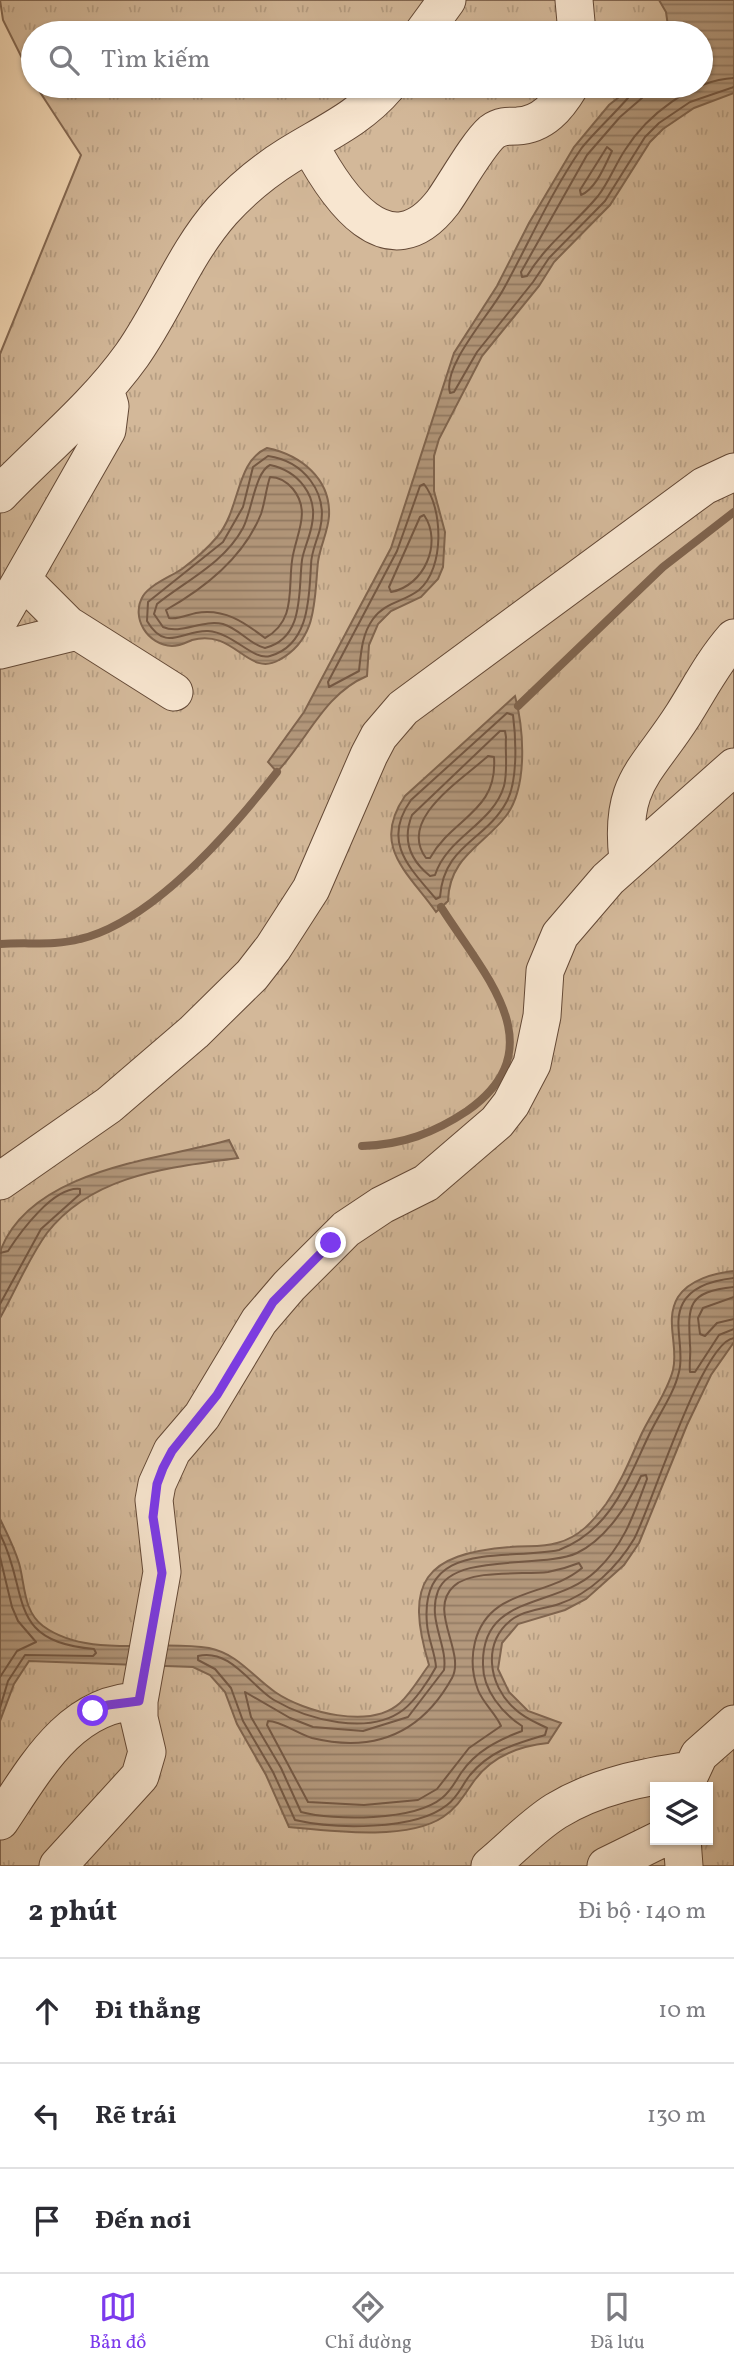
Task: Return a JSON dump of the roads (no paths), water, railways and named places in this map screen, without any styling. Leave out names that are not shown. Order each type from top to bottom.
[{"type":"lane","points":[[432,21],[447,0]]},
{"type":"lane","points":[[574,0],[576,21]]},
{"type":"lane","points":[[0,494],[69,429],[105,389],[148,331],[187,258],[211,225],[255,180],[345,124],[374,98]]},
{"type":"lane","points":[[309,144],[330,180],[358,212],[385,231],[408,232],[419,227],[440,205],[492,133],[509,125],[531,124],[543,119],[560,98]]},
{"type":"lane","points":[[0,618],[107,430],[110,406],[105,389]]},
{"type":"lane","points":[[0,1181],[109,1105],[194,1032],[251,975],[273,948],[311,889],[369,755],[386,728],[404,708],[704,486],[734,472]]},
{"type":"lane","points":[[23,580],[46,605],[77,631],[174,692]]},
{"type":"lane","points":[[0,650],[77,631]]},
{"type":"lane","points":[[628,860],[627,819],[638,776],[674,730],[714,662],[734,638]]},
{"type":"lane","points":[[58,1866],[144,1769],[147,1752],[141,1693],[162,1573],[154,1500],[157,1484],[172,1451],[209,1406],[259,1321],[289,1286],[346,1229],[447,1167],[483,1136],[511,1104],[532,1064],[538,1042],[541,990],[551,952],[571,919],[628,860],[734,767]]},
{"type":"lane","points":[[0,1821],[38,1766],[79,1720],[108,1705],[141,1693]]},
{"type":"lane","points":[[490,1866],[535,1826],[580,1798],[630,1781],[687,1779],[710,1742],[734,1724]]},
{"type":"lane","points":[[606,1866],[650,1844]]},
{"type":"lane","points":[[682,1845],[684,1866]]},
{"type":"water","points":[[659,0],[734,0],[734,93],[694,108],[663,129],[650,142],[610,205],[554,262],[539,286],[482,356],[439,439],[434,456],[434,491],[445,532],[443,567],[438,579],[421,597],[391,611],[378,624],[369,645],[367,676],[339,694],[277,772],[268,762],[304,712],[391,548],[454,353],[497,286],[529,223],[574,147],[618,98],[713,98],[713,21],[667,21],[666,12]]},
{"type":"water","points":[[267,448],[291,456],[312,471],[325,491],[328,503],[329,516],[319,556],[312,617],[301,641],[292,651],[268,664],[258,663],[230,646],[207,638],[172,646],[156,641],[149,636],[140,621],[143,596],[156,584],[191,562],[217,537],[225,526],[249,464]]},
{"type":"water","points":[[515,696],[522,758],[518,790],[513,804],[506,816],[461,863],[454,873],[448,901],[436,912],[397,858],[392,845],[391,830],[395,814],[405,796]]},
{"type":"water","points":[[229,1140],[238,1158],[134,1177],[109,1186],[66,1213],[40,1243],[0,1318],[1,1249],[17,1222],[40,1201],[68,1185],[100,1172]]},
{"type":"water","points":[[734,1271],[734,1342],[711,1375],[687,1425],[639,1543],[624,1565],[586,1599],[565,1610],[518,1624],[502,1643],[498,1669],[509,1692],[528,1711],[561,1723],[548,1743],[517,1750],[489,1765],[457,1805],[443,1817],[428,1824],[390,1832],[347,1832],[289,1827],[266,1775],[237,1724],[225,1692],[210,1675],[193,1667],[29,1661],[14,1684],[0,1721],[0,1519],[17,1557],[32,1613],[43,1626],[61,1636],[102,1645],[209,1648],[228,1655],[275,1692],[303,1706],[355,1717],[387,1711],[404,1699],[429,1665],[419,1613],[421,1593],[428,1578],[440,1566],[458,1557],[516,1546],[551,1545],[573,1537],[591,1522],[617,1487],[670,1378],[674,1361],[672,1315],[678,1297],[689,1286],[703,1278]]},
{"type":"waterway","points":[[518,706],[663,567],[734,512]]},
{"type":"waterway","points":[[0,944],[50,943],[80,939],[108,929],[136,914],[163,894],[214,846],[277,772]]},
{"type":"waterway","points":[[362,1146],[404,1140],[455,1119],[493,1087],[507,1062],[510,1037],[504,1011],[492,985],[441,907]]}]
